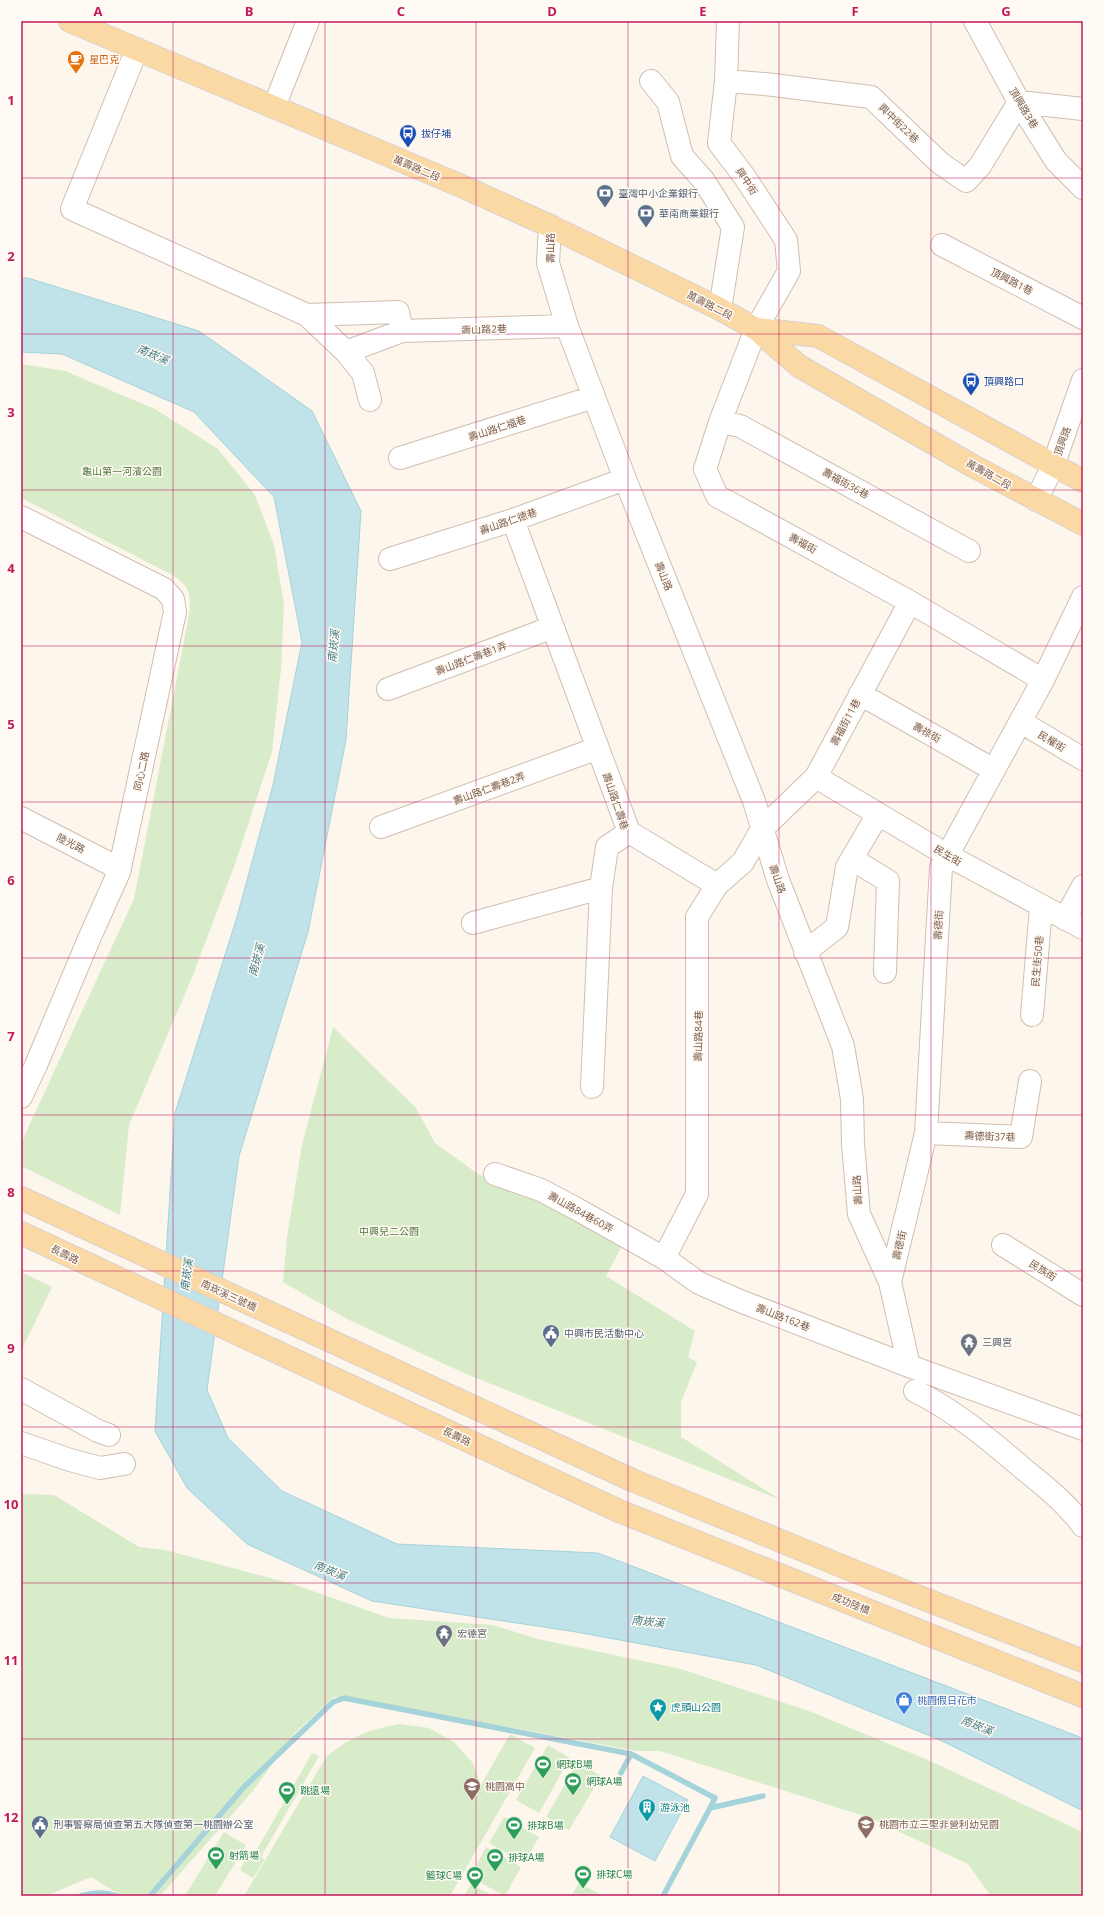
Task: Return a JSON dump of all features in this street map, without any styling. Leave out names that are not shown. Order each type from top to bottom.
[{"type":"main road","name":"萬壽路二段","points":[[70,21],[466,188],[550,226],[720,310],[756,329],[799,366],[1036,500],[1083,524]]},
{"type":"main road","name":"萬壽路二段","points":[[756,329],[818,336],[1053,466],[1083,481]]},
{"type":"main road","name":"南崁溪三號橋","points":[[21,1198],[632,1480],[866,1576],[1083,1661]]},
{"type":"main road","name":"長壽路","points":[[21,1233],[619,1511]]},
{"type":"main road","name":"成功陸橋","points":[[619,1511],[1083,1696]]},
{"type":"street","points":[[274,107],[308,21]]},
{"type":"street","name":"興中街","points":[[728,21],[726,81],[719,143],[744,176],[786,240],[789,271],[756,329]]},
{"type":"street","name":"頂興路3巷","points":[[975,21],[1019,102],[1056,160],[1083,188]]},
{"type":"street","points":[[137,49],[72,209],[307,315],[346,352],[363,373],[370,400]]},
{"type":"street","points":[[651,81],[668,102],[682,156],[704,181],[733,227],[720,310]]},
{"type":"street","name":"興中街22巷","points":[[726,81],[765,84],[871,97],[940,162],[966,181],[980,166],[1019,102]]},
{"type":"street","points":[[1019,102],[1083,109]]},
{"type":"street","name":"壽山路","points":[[550,226],[548,263],[567,326],[625,479],[754,801],[778,880],[843,1046],[852,1099],[853,1144],[859,1214],[890,1282],[909,1366]]},
{"type":"street","name":"頂興路1巷","points":[[942,245],[1083,318]]},
{"type":"street","points":[[307,315],[398,312],[402,331]]},
{"type":"street","name":"壽山路2巷","points":[[346,352],[402,331],[567,326]]},
{"type":"street","name":"壽福街","points":[[756,329],[720,422],[705,469],[717,496],[910,602],[1043,680]]},
{"type":"street","name":"頂興路","points":[[1036,500],[1053,466],[1083,380]]},
{"type":"street","name":"壽山路仁福巷","points":[[400,458],[594,397]]},
{"type":"street","name":"壽福街36巷","points":[[720,422],[740,426],[969,551]]},
{"type":"street","name":"壽山路仁德巷","points":[[390,559],[513,520],[625,479]]},
{"type":"street","name":"同心二路","points":[[21,517],[164,589],[173,599],[175,612],[120,870],[21,1097]]},
{"type":"street","name":"壽山路仁壽巷","points":[[513,520],[629,832],[607,847],[601,888],[592,1087]]},
{"type":"street","name":"壽德街","points":[[890,1282],[926,1133],[941,867],[1043,680],[1083,597]]},
{"type":"street","name":"壽福街11巷","points":[[762,829],[816,777],[910,602]]},
{"type":"street","name":"壽山路仁壽巷1弄","points":[[388,689],[553,627]]},
{"type":"street","name":"壽祿街","points":[[860,694],[994,770]]},
{"type":"street","name":"民權街","points":[[1020,722],[1083,759]]},
{"type":"street","name":"壽山路仁壽巷2弄","points":[[381,827],[598,748]]},
{"type":"street","name":"民生街","points":[[816,777],[947,855],[1074,924]]},
{"type":"street","points":[[805,952],[837,926],[848,867],[878,814]]},
{"type":"street","name":"陸光路","points":[[21,818],[120,870]]},
{"type":"street","name":"陸光路","points":[[21,822],[120,870]]},
{"type":"street","name":"壽山路84巷","points":[[664,1258],[698,1194],[697,917],[717,885],[742,862],[762,829]]},
{"type":"street","points":[[629,832],[717,885]]},
{"type":"street","points":[[852,859],[888,881],[885,972]]},
{"type":"street","points":[[1074,924],[1083,886]]},
{"type":"street","points":[[473,923],[601,888]]},
{"type":"street","name":"民生街50巷","points":[[1032,1015],[1041,907]]},
{"type":"street","name":"壽德街37巷","points":[[926,1133],[1021,1137],[1030,1082]]},
{"type":"street","name":"壽山路84巷60弄","points":[[495,1174],[541,1190],[664,1258]]},
{"type":"street","name":"民族街","points":[[1003,1245],[1083,1294]]},
{"type":"street","name":"壽山路162巷","points":[[664,1258],[699,1283],[740,1301],[909,1366]]},
{"type":"street","points":[[909,1366],[1083,1428]]},
{"type":"street","points":[[933,1374],[919,1394],[962,1419],[1012,1459],[1069,1508],[1083,1526]]},
{"type":"street","points":[[21,1389],[108,1435]]},
{"type":"street","points":[[21,1444],[100,1468],[124,1464]]},
{"type":"green space","name":"龜山第一河濱公園","points":[[21,364],[65,371],[155,409],[218,449],[255,495],[274,545],[284,604],[281,669],[272,752],[235,864],[193,975],[129,1125],[120,1215],[21,1166],[21,1143],[134,899],[190,610],[189,597],[184,584],[169,573],[21,498]]},
{"type":"green space","name":"中興兒二公園","points":[[333,1027],[416,1108],[435,1143],[478,1174],[557,1205],[622,1246],[606,1276],[695,1331],[688,1357],[697,1362],[681,1402],[681,1437],[781,1500],[466,1374],[347,1319],[283,1282],[287,1237],[302,1145]]},
{"type":"green space","points":[[21,1272],[52,1287],[21,1351]]},
{"type":"green space","name":"虎頭山公園","points":[[21,1494],[54,1495],[139,1547],[165,1550],[293,1584],[389,1618],[493,1625],[538,1639],[681,1669],[809,1711],[928,1760],[1083,1832],[1083,1896],[991,1896],[968,1864],[870,1818],[660,1751],[636,1751],[348,1697],[334,1697],[295,1733],[252,1792],[160,1896],[122,1896],[91,1877],[46,1896],[21,1896]]},
{"type":"green space","points":[[400,1724],[429,1728],[454,1742],[473,1763],[481,1785],[510,1734],[535,1748],[450,1896],[244,1896],[326,1757],[360,1735]]},
{"type":"green space","name":"網球B場","points":[[548,1745],[570,1758],[539,1813],[516,1800]]},
{"type":"green space","name":"跳遠場","points":[[312,1753],[319,1756],[261,1857],[265,1859],[253,1878],[240,1870],[250,1851],[255,1853]]},
{"type":"green space","name":"網球A場","points":[[578,1762],[601,1776],[569,1830],[546,1817]]},
{"type":"green space","name":"排球B場","points":[[504,1817],[539,1837],[524,1863],[489,1843]]},
{"type":"green space","name":"射箭場","points":[[224,1832],[246,1845],[215,1896],[190,1896],[186,1894]]},
{"type":"green space","name":"排球A場","points":[[486,1847],[521,1867],[505,1896],[470,1877]]},
{"type":"green space","name":"排球C場","points":[[579,1883],[603,1896],[571,1896]]},
{"type":"green space","name":"籃球C場","points":[[471,1884],[493,1896],[464,1896]]},
{"type":"water","name":"南崁溪","points":[[21,278],[28,278],[199,331],[312,411],[361,511],[346,740],[308,932],[239,1156],[207,1390],[228,1438],[282,1491],[397,1544],[598,1553],[1080,1737],[1083,1739],[1083,1811],[940,1740],[756,1665],[576,1632],[372,1601],[247,1544],[187,1488],[155,1431],[175,1113],[237,917],[273,785],[302,642],[274,497],[194,412],[62,354],[21,352]]},
{"type":"water","points":[[643,1776],[688,1800],[655,1861],[610,1837]]},
{"type":"waterway","points":[[150,1896],[244,1787],[333,1702],[344,1698],[631,1754],[715,1798],[710,1808],[763,1796]]},
{"type":"waterway","points":[[621,1773],[631,1754]]},
{"type":"waterway","points":[[663,1896],[710,1808]]},
{"type":"waterway","points":[[81,1896],[99,1893],[117,1896]]},
{"type":"place","name":"星巴克","points":[[76,74]]},
{"type":"place","name":"拔仔埔","points":[[408,148]]},
{"type":"place","name":"臺灣中小企業銀行","points":[[605,208]]},
{"type":"place","name":"華南商業銀行","points":[[646,228]]},
{"type":"place","name":"頂興路口","points":[[971,396]]},
{"type":"place","name":"中興市民活動中心","points":[[551,1348]]},
{"type":"place","name":"三興宮","points":[[969,1357]]},
{"type":"place","name":"宏德宮","points":[[444,1648]]},
{"type":"place","name":"桃園假日花市","points":[[904,1715]]},
{"type":"place","name":"虎頭山公園","points":[[658,1722]]},
{"type":"place","name":"網球B場","points":[[543,1779]]},
{"type":"place","name":"網球A場","points":[[573,1796]]},
{"type":"place","name":"桃園高中","points":[[472,1801]]},
{"type":"place","name":"跳遠場","points":[[287,1805]]},
{"type":"place","name":"游泳池","points":[[647,1822]]},
{"type":"place","name":"刑事警察局偵查第五大隊偵查第一桃園辦公室","points":[[40,1839]]},
{"type":"place","name":"桃園市立三聖非營利幼兒園","points":[[866,1839]]},
{"type":"place","name":"排球B場","points":[[514,1840]]},
{"type":"place","name":"射箭場","points":[[216,1870]]},
{"type":"place","name":"排球A場","points":[[495,1872]]},
{"type":"place","name":"排球C場","points":[[583,1889]]},
{"type":"place","name":"籃球C場","points":[[475,1890]]}]
